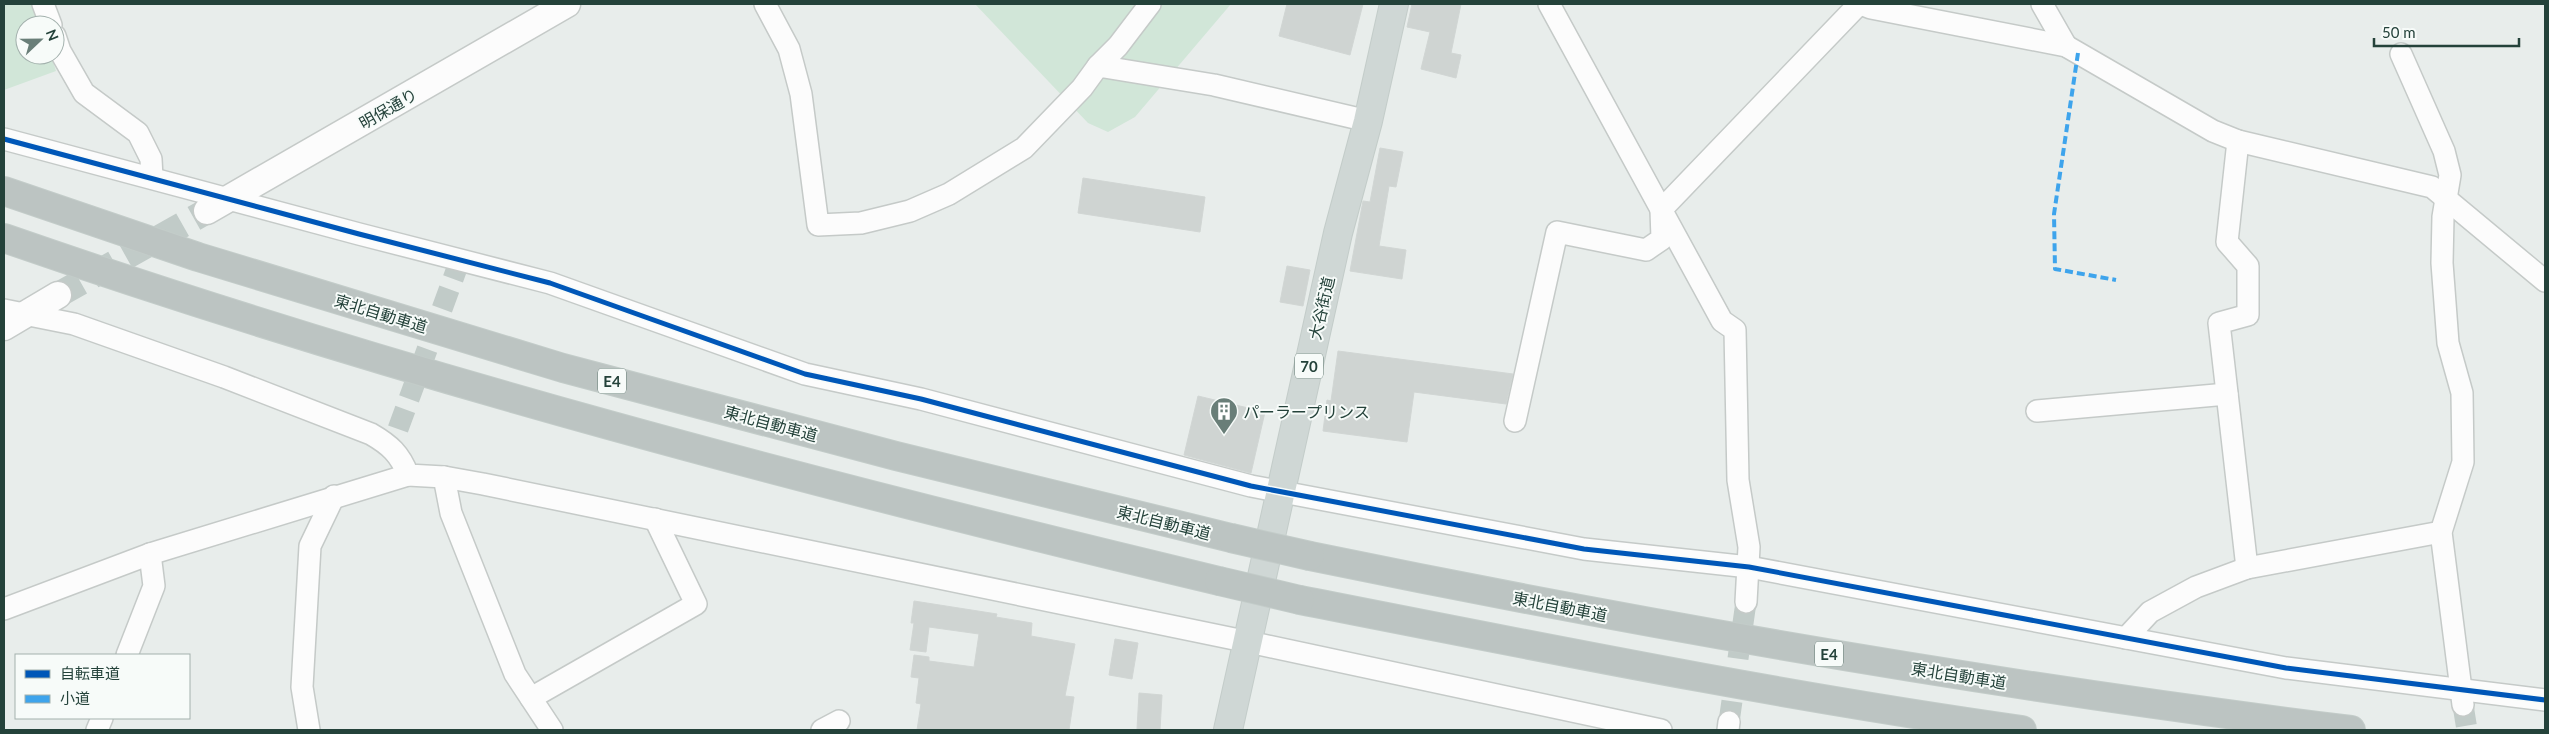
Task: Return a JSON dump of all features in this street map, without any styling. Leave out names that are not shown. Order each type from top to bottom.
[{"type":"highway","name":"東北自動車道","points":[[4,191],[198,257],[563,368],[896,456],[1231,538],[1310,556],[1644,622],[1836,655],[2009,684],[2351,730]]},
{"type":"highway","points":[[4,238],[185,300],[557,412],[893,502],[1300,600],[1638,666],[1837,701],[2022,730]]},
{"type":"main road","name":"大谷街道","points":[[1228,730],[1336,243],[1368,121],[1394,4]]},
{"type":"street","name":"明保通り","points":[[208,211],[567,4]]},
{"type":"street","points":[[765,4],[789,49],[801,94],[818,225],[861,223],[910,212],[949,194],[1024,148],[1082,88],[1098,66],[1118,46],[1150,4]]},
{"type":"street","points":[[1549,4],[1722,321],[1735,330],[1738,480],[1749,547],[1746,602]]},
{"type":"street","points":[[1515,421],[1557,232],[1646,250],[1662,239],[1661,210],[1860,4],[1871,8],[2066,46],[2213,131],[2238,141],[2432,187],[2545,281]]},
{"type":"street","points":[[2042,4],[2066,46]]},
{"type":"street","points":[[2401,54],[2444,151],[2450,175],[2443,217],[2442,263],[2448,343],[2462,393],[2463,462],[2441,532],[2462,697]]},
{"type":"street","points":[[65,61],[84,93],[138,133],[152,159],[152,178]]},
{"type":"street","points":[[1098,66],[1214,85],[1368,121]]},
{"type":"street","points":[[4,139],[231,199],[459,263],[550,283],[806,374],[921,400],[1251,486],[1584,550],[1748,567],[2286,668],[2462,697],[2545,700]]},
{"type":"street","points":[[2238,141],[2227,242],[2248,266],[2248,316],[2219,324],[2247,568]]},
{"type":"street","points":[[11,317],[58,295]]},
{"type":"street","points":[[11,317],[74,324],[215,374],[371,434],[394,437],[408,475]]},
{"type":"street","points":[[2037,411],[2227,394]]},
{"type":"street","points":[[4,609],[150,554],[334,496],[408,475],[444,477],[1249,642],[1661,730]]},
{"type":"street","points":[[444,477],[451,513],[515,674],[552,730]]},
{"type":"street","points":[[309,730],[302,687],[310,546],[334,496]]},
{"type":"street","points":[[531,698],[696,604],[654,519]]},
{"type":"street","points":[[2126,638],[2150,612],[2196,587],[2247,568],[2441,532]]},
{"type":"street","points":[[126,654],[154,586],[150,554]]},
{"type":"green space","points":[[4,4],[34,4],[38,15],[15,15],[15,65],[54,65],[56,71],[4,90]]},
{"type":"green space","points":[[975,4],[1231,4],[1135,117],[1108,132],[1088,123]]},
{"type":"building","points":[[1287,4],[1363,4],[1350,55],[1279,36]]},
{"type":"building","points":[[1412,4],[1461,4],[1451,53],[1461,55],[1456,78],[1421,69],[1430,32],[1407,27]]},
{"type":"building","points":[[1380,148],[1403,152],[1396,187],[1389,186],[1379,246],[1406,250],[1402,279],[1350,271],[1363,201],[1370,202]]},
{"type":"building","points":[[1083,178],[1205,197],[1200,232],[1078,213]]},
{"type":"building","points":[[1287,266],[1310,270],[1303,306],[1280,302]]},
{"type":"building","points":[[1338,351],[1513,374],[1506,404],[1414,392],[1407,442],[1323,431],[1327,400],[1331,401]]},
{"type":"building","name":"パーラープリンス","points":[[1198,396],[1265,412],[1251,473],[1184,455]]},
{"type":"building","points":[[914,601],[997,614],[996,617],[1032,623],[1031,636],[1075,644],[1065,696],[1074,697],[1069,730],[917,730],[921,704],[916,703],[919,678],[911,677],[914,655],[929,657],[929,661],[974,667],[979,634],[929,627],[926,652],[910,650],[914,623],[911,623]]},
{"type":"building","points":[[1115,639],[1138,643],[1132,679],[1109,675]]},
{"type":"building","points":[[1139,693],[1162,695],[1160,730],[1137,729]]},
{"type":"tunnel","points":[[58,295],[207,211]]},
{"type":"tunnel","points":[[398,429],[457,268]]},
{"type":"tunnel","points":[[1729,722],[1746,602]]},
{"type":"tunnel","points":[[2463,705],[2467,730]]},
{"type":"marked path","points":[[2078,53],[2054,214],[2055,269],[2116,280]]},
{"type":"cycle path","points":[[4,139],[550,283],[805,374],[921,399],[1251,486],[1584,549],[1749,567],[2286,668],[2545,700]]},
{"type":"place","name":"パーラープリンス","points":[[1224,435]]}]
